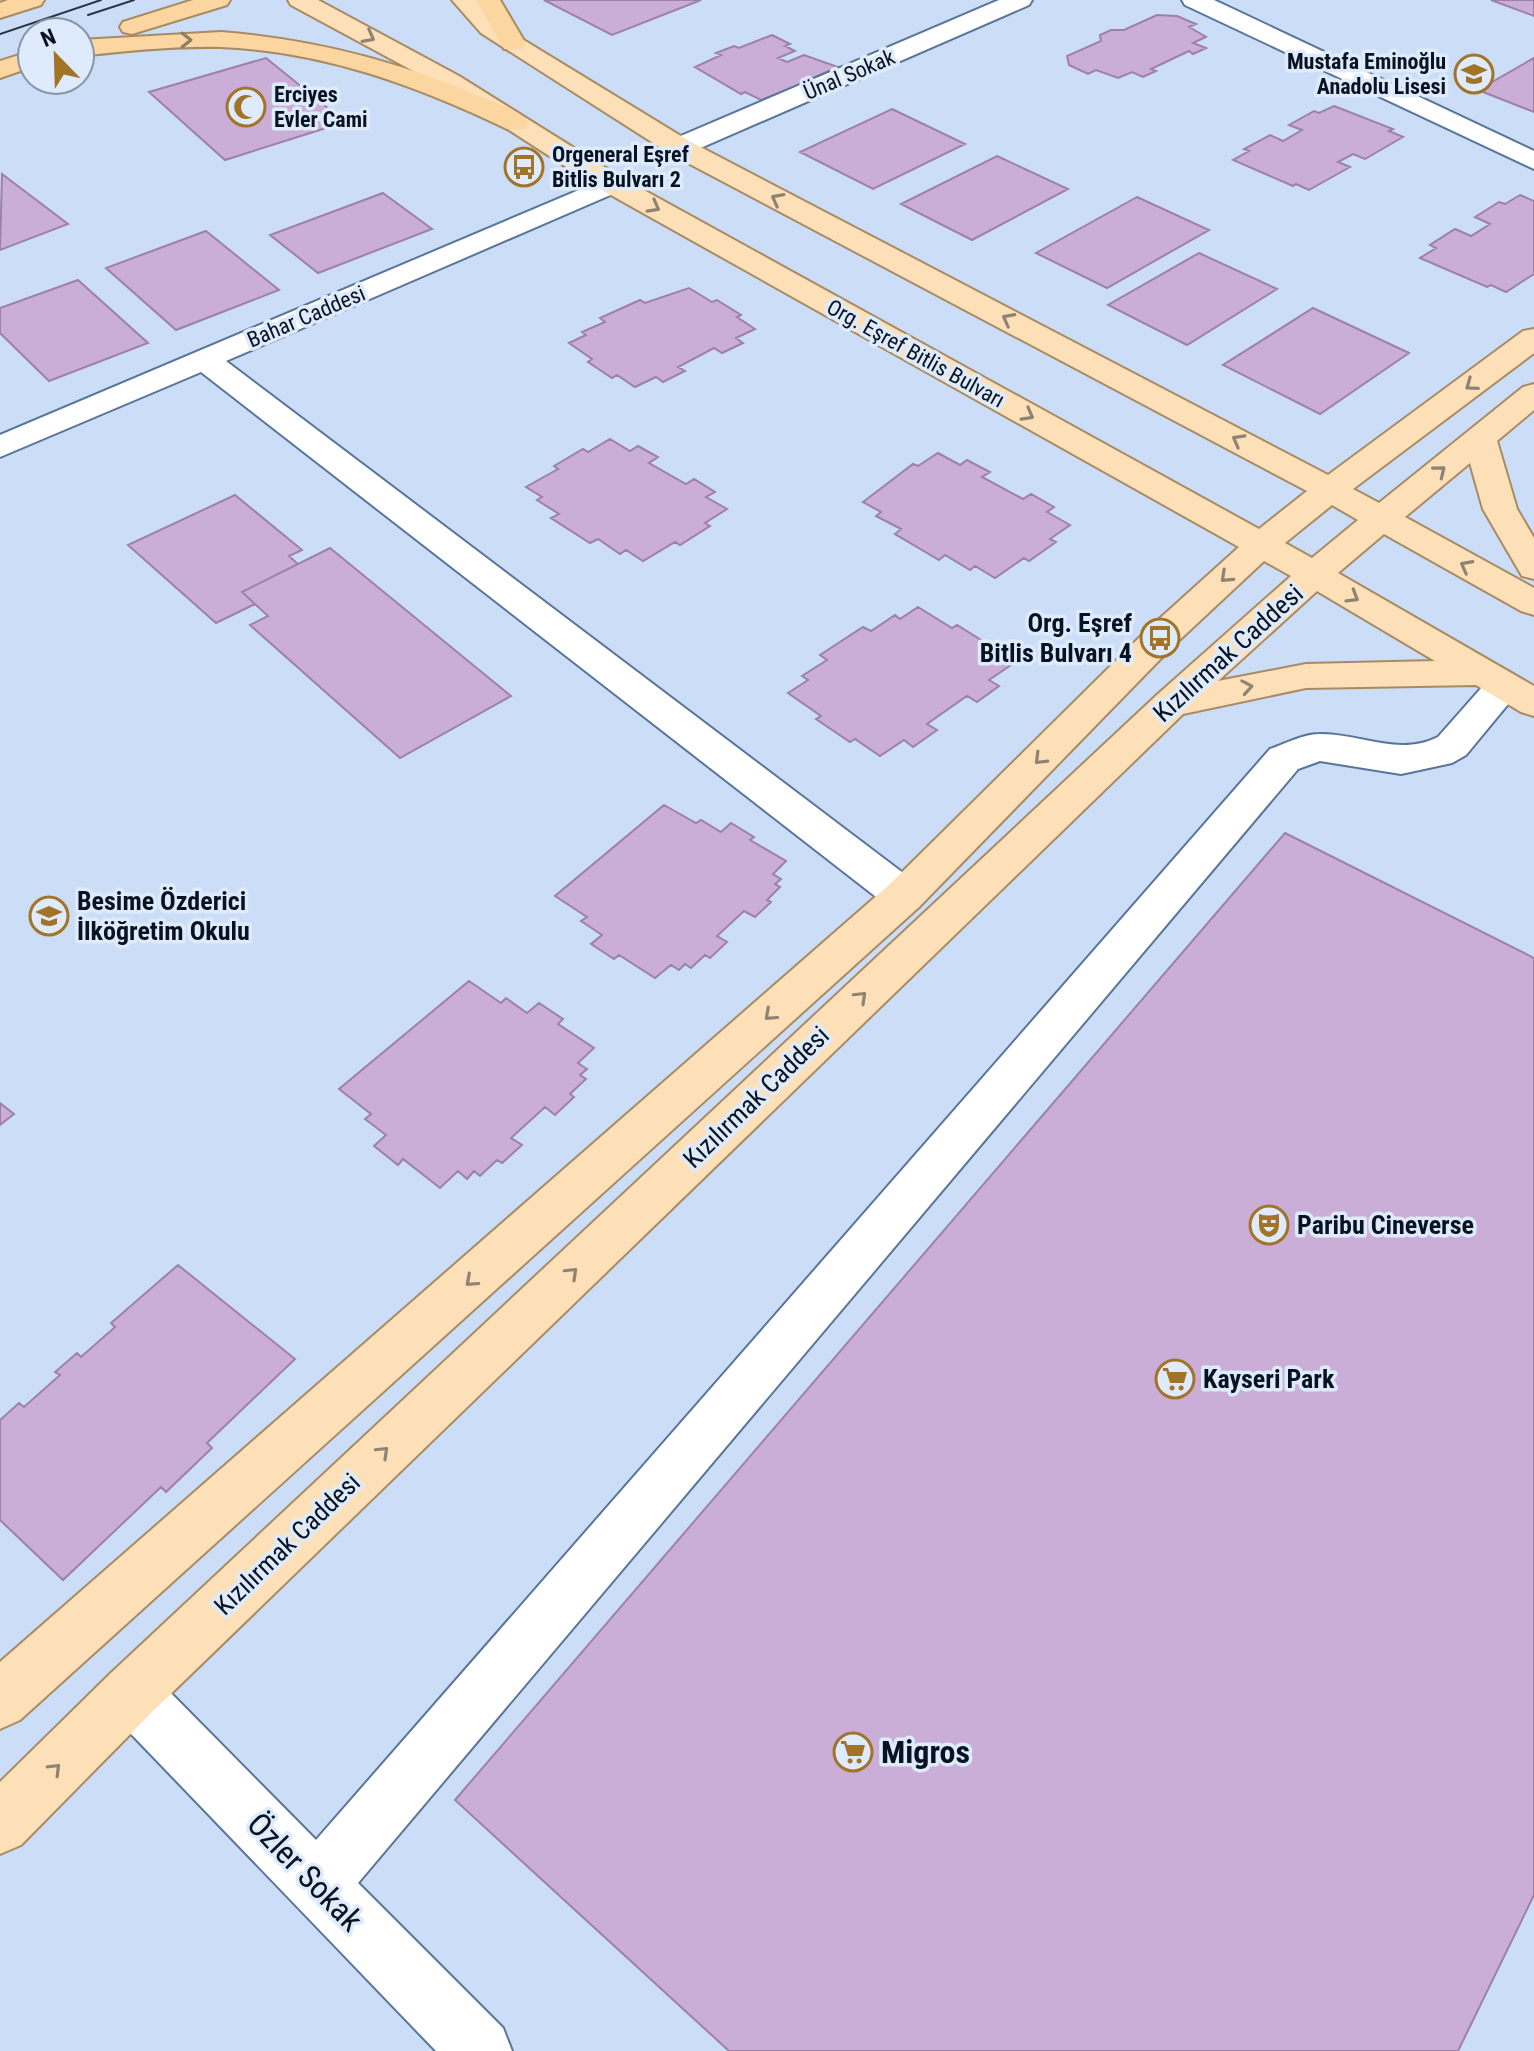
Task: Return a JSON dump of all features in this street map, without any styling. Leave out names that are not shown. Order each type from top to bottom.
[{"type":"highway","points":[[0,11],[32,0]]},
{"type":"highway","points":[[96,41],[218,0]]},
{"type":"highway","points":[[488,0],[513,44]]},
{"type":"highway","points":[[96,45],[186,40],[291,47],[405,76],[516,123]]},
{"type":"main road","name":"Org. Eşref Bitlis Bulvarı","points":[[300,0],[450,81],[612,184],[1314,574],[1507,688]]},
{"type":"main road","points":[[464,0],[490,28],[513,44],[679,147],[1220,430],[1534,603]]},
{"type":"main road","name":"Kızılırmak Caddesi","points":[[0,1700],[904,896],[1160,638],[1261,545],[1328,491],[1534,338]]},
{"type":"main road","name":"Kızılırmak Caddesi","points":[[0,1824],[131,1693],[1171,703],[1314,574],[1534,394]]},
{"type":"main road","points":[[1480,438],[1500,509],[1534,568]]},
{"type":"main road","points":[[1171,703],[1306,676],[1391,672],[1507,688]]},
{"type":"street","name":"Ünal Sokak","points":[[679,147],[1020,0]]},
{"type":"street","points":[[1194,0],[1534,161]]},
{"type":"street","name":"Bahar Caddesi","points":[[0,447],[612,184]]},
{"type":"street","points":[[204,359],[904,896]]},
{"type":"street","points":[[317,1885],[1284,759],[1318,747],[1401,760],[1438,753],[1452,746],[1507,688]]},
{"type":"street","name":"Özler Sokak","points":[[131,1693],[480,2051]]},
{"type":"building","points":[[544,0],[701,0],[612,35]]},
{"type":"building","points":[[1491,0],[1534,0],[1534,16]]},
{"type":"building","points":[[1157,15],[1177,16],[1196,24],[1189,27],[1206,37],[1193,43],[1206,48],[1193,54],[1189,51],[1151,69],[1156,71],[1143,77],[1132,72],[1118,78],[1096,70],[1088,74],[1069,65],[1067,56],[1101,41],[1100,35],[1111,30],[1124,30]]},
{"type":"building","points":[[772,35],[790,44],[785,46],[795,51],[778,58],[787,62],[804,55],[838,67],[806,81],[811,84],[761,100],[745,92],[741,94],[695,67],[721,55],[716,53]]},
{"type":"building","name":"Erciyes Evler Cami","points":[[266,58],[345,122],[225,160],[149,92]]},
{"type":"building","points":[[1534,58],[1534,112],[1478,90]]},
{"type":"building","points":[[1334,106],[1393,129],[1389,131],[1403,137],[1365,159],[1353,154],[1338,162],[1350,167],[1309,190],[1233,160],[1249,151],[1244,149],[1270,135],[1283,141],[1302,130],[1289,125],[1314,111],[1319,113]]},
{"type":"building","points":[[892,109],[965,144],[873,189],[800,152]]},
{"type":"building","points":[[997,156],[1068,189],[972,240],[901,204]]},
{"type":"building","points":[[2,174],[68,224],[0,250]]},
{"type":"building","points":[[383,193],[432,229],[318,273],[270,235]]},
{"type":"building","points":[[1520,195],[1534,201],[1534,274],[1506,292],[1420,258],[1436,248],[1430,245],[1455,229],[1471,236],[1490,224],[1475,217],[1499,202],[1505,204]]},
{"type":"building","points":[[1137,197],[1209,230],[1107,288],[1036,253]]},
{"type":"building","points":[[206,231],[279,290],[176,330],[106,268]]},
{"type":"building","points":[[1199,253],[1277,289],[1187,345],[1108,305]]},
{"type":"building","points":[[78,280],[148,343],[49,381],[0,333],[0,308]]},
{"type":"building","points":[[689,288],[712,302],[717,300],[741,315],[737,317],[755,329],[736,338],[743,343],[722,353],[714,348],[678,367],[685,371],[663,382],[656,377],[635,387],[617,375],[612,378],[588,362],[592,359],[569,343],[586,335],[582,332],[605,322],[600,318],[640,300],[645,303]]},
{"type":"building","points":[[1313,308],[1409,353],[1320,414],[1223,365]]},
{"type":"building","points":[[610,439],[630,451],[638,446],[658,457],[649,463],[686,484],[694,479],[715,492],[706,497],[727,509],[705,523],[710,526],[680,545],[675,542],[643,561],[626,550],[620,554],[598,539],[590,543],[551,518],[559,514],[537,500],[542,497],[526,487],[558,469],[554,466],[583,449],[588,452]]},
{"type":"building","points":[[938,453],[960,465],[967,460],[990,472],[982,477],[1023,499],[1031,494],[1054,507],[1047,512],[1070,525],[1050,539],[1056,542],[1029,561],[1024,558],[995,578],[975,566],[970,570],[945,555],[939,560],[895,534],[901,529],[876,516],[881,512],[863,502],[913,464],[918,466]]},
{"type":"building","points":[[235,495],[302,550],[289,556],[298,564],[242,592],[255,604],[216,623],[128,545]]},
{"type":"building","points":[[330,548],[511,696],[400,758],[250,625],[268,616],[242,592]]},
{"type":"building","points":[[918,607],[952,628],[957,625],[989,645],[985,649],[1011,665],[989,680],[999,686],[977,702],[967,696],[927,724],[937,730],[913,747],[904,740],[880,756],[855,739],[850,742],[816,719],[821,716],[788,693],[808,680],[802,676],[827,660],[820,655],[863,627],[871,631],[895,615],[900,619]]},
{"type":"building","points":[[664,805],[696,823],[701,820],[721,832],[731,823],[754,837],[750,840],[786,861],[773,874],[781,879],[775,884],[780,887],[767,900],[771,902],[755,917],[744,911],[717,936],[727,942],[710,958],[705,955],[691,968],[685,964],[679,970],[671,965],[655,978],[619,955],[614,959],[591,944],[602,935],[581,921],[587,917],[555,896]]},
{"type":"building","name":"Kayseri Park","points":[[1285,833],[1534,958],[1534,1895],[1458,2051],[729,2051],[455,1800]]},
{"type":"building","points":[[469,981],[501,1003],[506,998],[527,1013],[539,1003],[563,1019],[558,1024],[594,1048],[578,1063],[587,1069],[580,1075],[586,1079],[570,1094],[574,1097],[555,1115],[545,1107],[511,1138],[522,1145],[502,1163],[497,1160],[480,1176],[474,1171],[467,1179],[458,1171],[440,1188],[403,1159],[398,1165],[374,1146],[386,1135],[365,1119],[371,1114],[339,1089]]},
{"type":"building","points":[[0,1103],[14,1114],[0,1125]]},
{"type":"building","points":[[178,1265],[295,1359],[207,1443],[212,1448],[166,1492],[161,1487],[63,1580],[0,1520],[0,1420],[19,1403],[24,1407],[60,1375],[55,1372],[77,1353],[81,1357],[115,1327],[111,1323]]},
{"type":"tram line","points":[[0,34],[101,0]]},
{"type":"tram line","points":[[88,15],[134,0]]},
{"type":"place","name":"Mustafa Eminoğlu Anadolu Lisesi","points":[[1474,74]]},
{"type":"place","name":"Erciyes Evler Cami","points":[[246,107]]},
{"type":"place","name":"Orgeneral Eşref Bitlis Bulvarı 2","points":[[524,167]]},
{"type":"place","name":"Org. Eşref Bitlis Bulvarı 4","points":[[1160,638]]},
{"type":"place","name":"Besime Özderici İlköğretim Okulu","points":[[49,916]]},
{"type":"place","name":"Paribu Cineverse","points":[[1269,1225]]},
{"type":"place","name":"Kayseri Park","points":[[1175,1379]]},
{"type":"place","name":"Migros","points":[[853,1752]]}]
